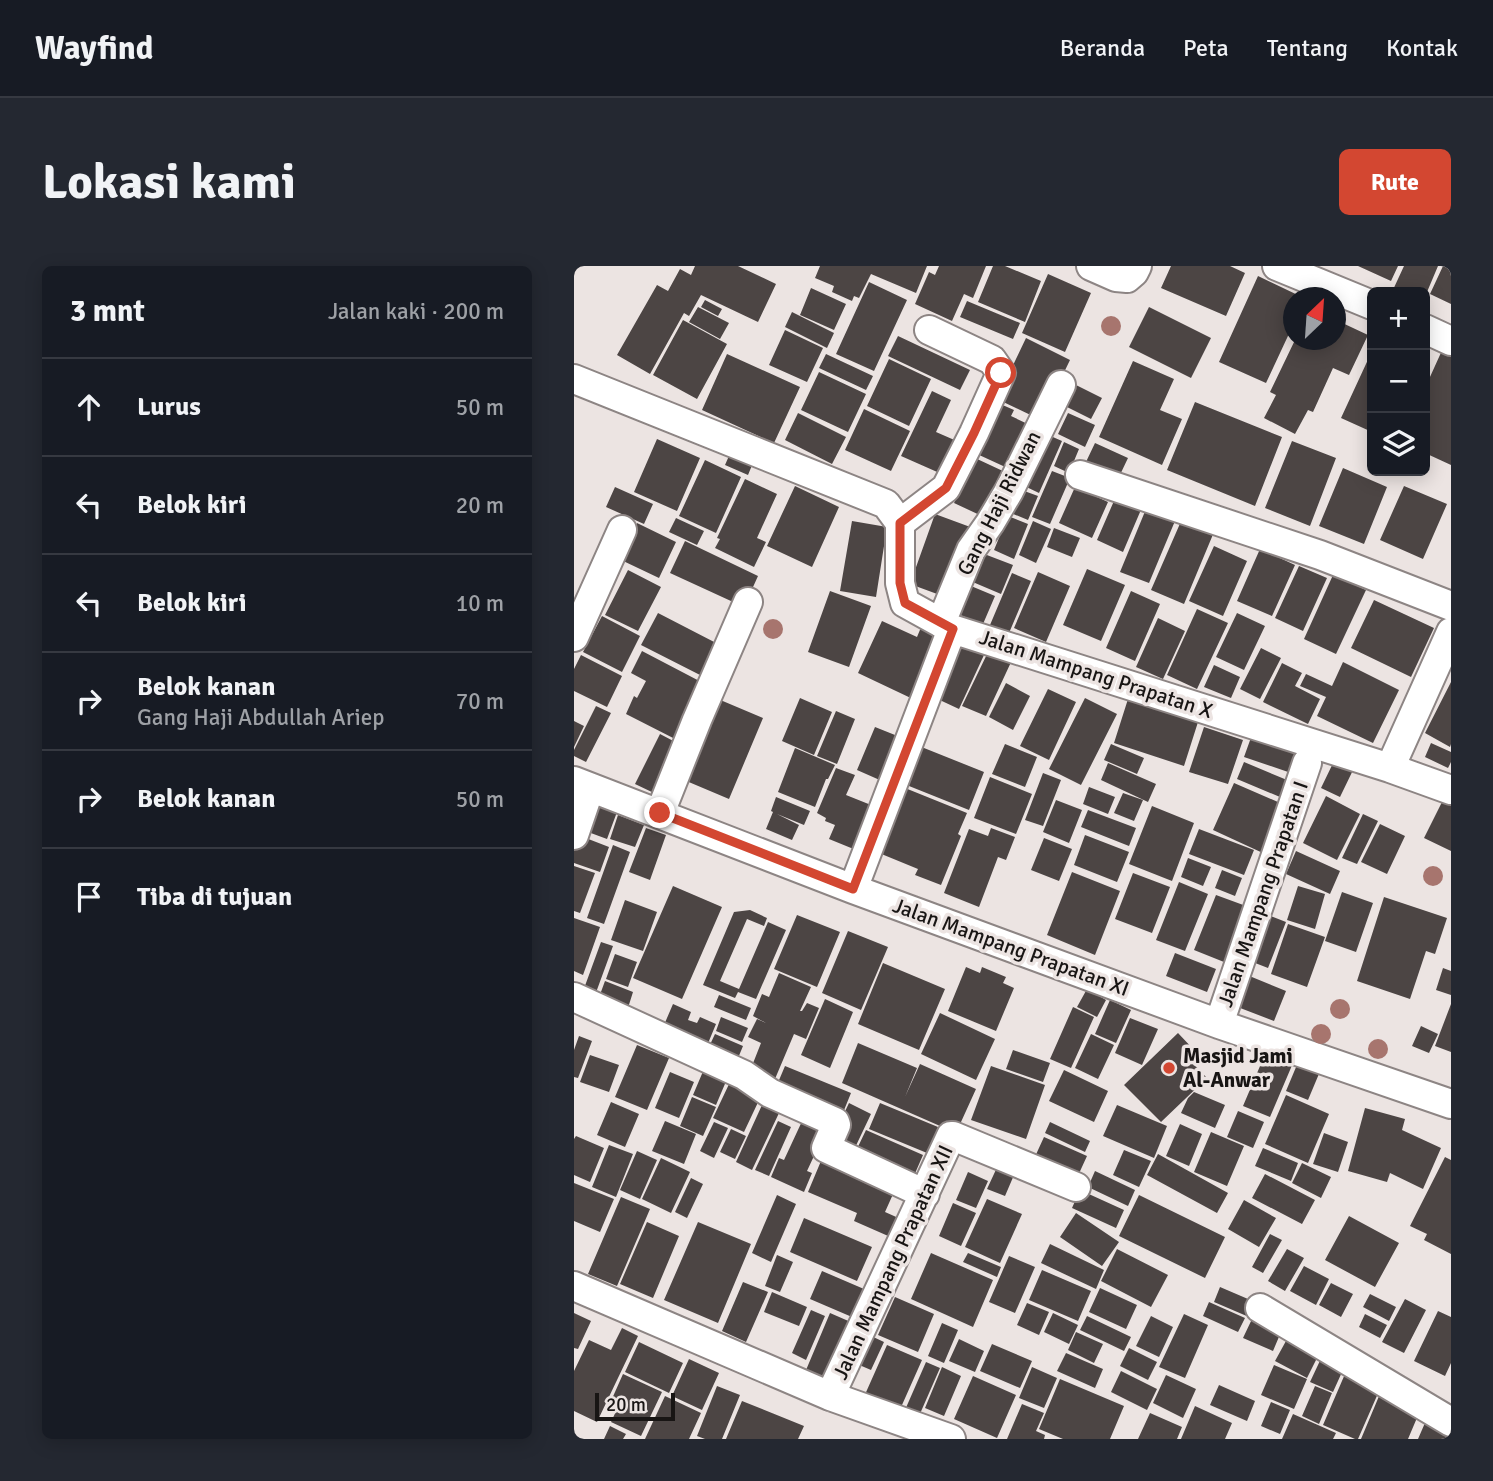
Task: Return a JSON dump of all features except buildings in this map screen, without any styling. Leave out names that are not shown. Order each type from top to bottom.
[{"type":"street","points":[[1091,266],[1116,277],[1127,278],[1137,266]]},
{"type":"street","points":[[1277,266],[1367,303]]},
{"type":"street","points":[[574,379],[886,504],[900,523],[946,488],[1001,373],[992,359],[929,330]]},
{"type":"street","points":[[1430,331],[1451,341]]},
{"type":"street","name":"Gang Haji Ridwan","points":[[853,889],[947,626],[971,550],[1009,491],[1061,385]]},
{"type":"street","points":[[1080,475],[1320,555],[1451,606]]},
{"type":"street","name":"Jalan Mampang Prapatan X","points":[[900,523],[900,583],[905,603],[947,626],[1451,790]]},
{"type":"street","points":[[574,637],[622,530]]},
{"type":"street","points":[[660,813],[748,602]]},
{"type":"street","points":[[1390,768],[1451,632]]},
{"type":"street","name":"Jalan Mampang Prapatan I","points":[[1219,1024],[1307,763]]},
{"type":"street","points":[[574,835],[582,784]]},
{"type":"street","name":"Jalan Mampang Prapatan XI","points":[[582,784],[853,889],[1219,1024],[1451,1104]]},
{"type":"street","points":[[574,997],[744,1075],[770,1093],[835,1122],[826,1148],[925,1194]]},
{"type":"street","name":"Jalan Mampang Prapatan XII","points":[[830,1396],[950,1138],[953,1136],[1076,1187]]},
{"type":"street","name":"Jalan Mampang Prapatan XII","points":[[574,1286],[830,1396],[951,1439]]},
{"type":"street","points":[[1260,1308],[1451,1422]]},
{"type":"place","name":"Masjid Jami Al-Anwar","points":[[1169,1068]]},
{"type":"route","points":[[660,813],[853,889],[953,629],[905,603],[900,583],[900,523],[946,488],[1001,373]]}]
